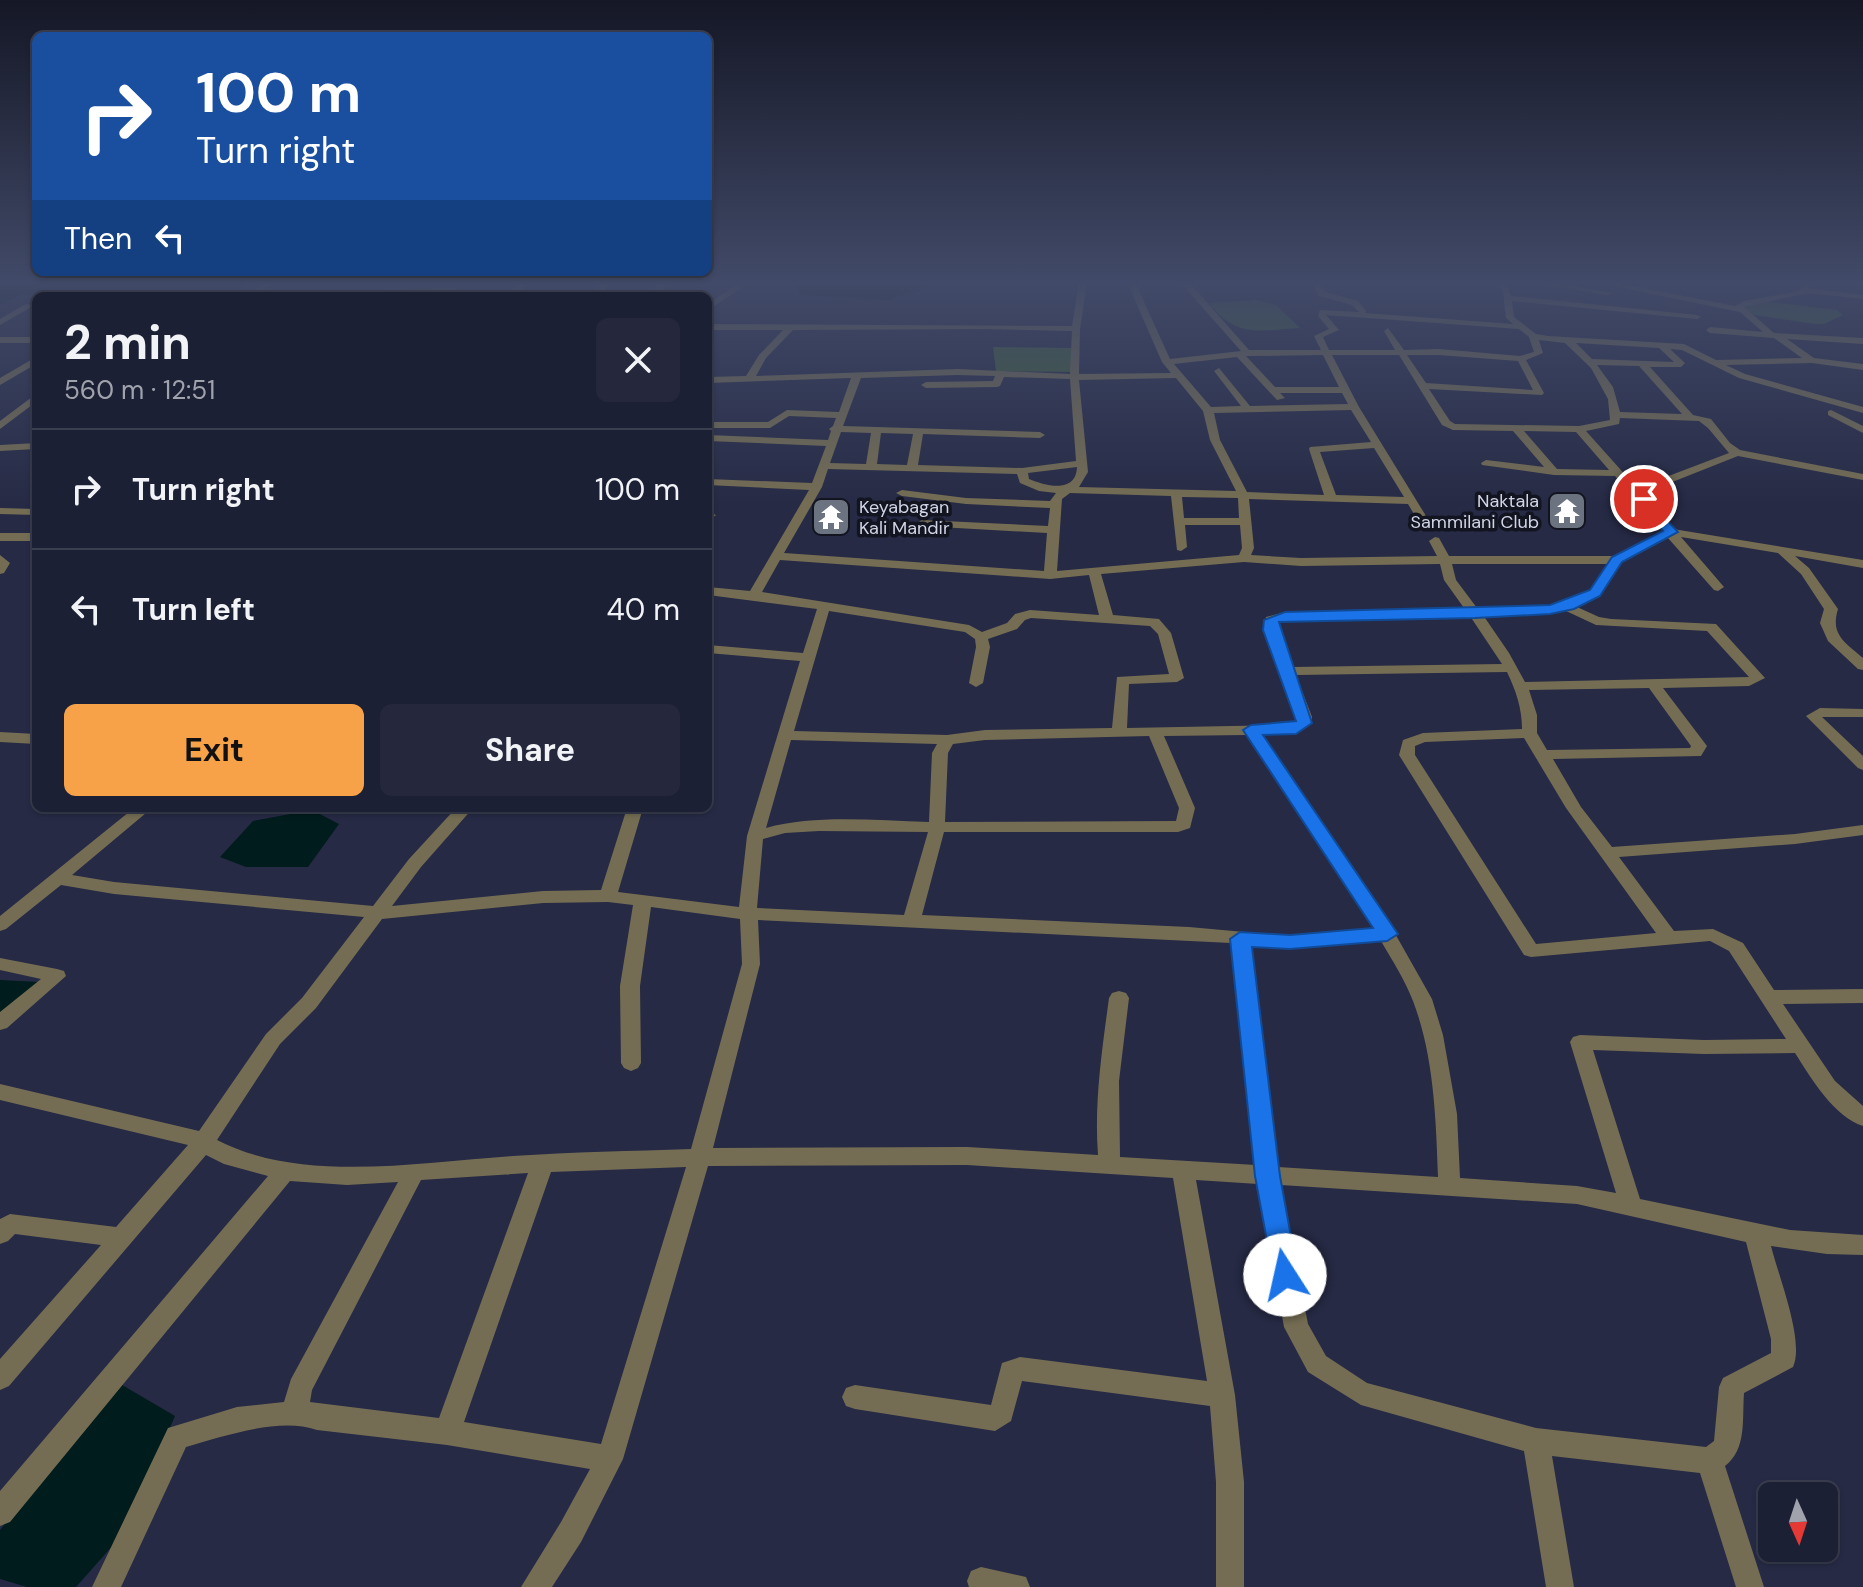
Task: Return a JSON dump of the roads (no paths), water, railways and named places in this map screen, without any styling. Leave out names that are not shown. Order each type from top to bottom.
[{"type":"street","points":[[749,379],[763,356]]},
{"type":"street","points":[[1050,575],[1056,498],[1078,482],[1083,463],[1074,399],[1075,356]]},
{"type":"street","points":[[1164,356],[1208,410],[1215,440],[1243,495],[1248,548],[1244,558]]},
{"type":"street","points":[[1167,362],[1224,356]]},
{"type":"street","points":[[1246,356],[1286,409]]},
{"type":"street","points":[[1329,356],[1344,390],[1445,560],[1450,580],[1520,686],[1529,707],[1529,733],[1607,853],[1669,937]]},
{"type":"street","points":[[1404,356],[1446,423],[1453,427],[1579,429],[1607,426],[1615,422],[1612,397],[1592,362],[1585,356]]},
{"type":"street","points":[[1492,356],[1521,359],[1530,356]]},
{"type":"street","points":[[1592,362],[1643,365],[1680,363],[1673,356]]},
{"type":"street","points":[[1706,356],[1742,376],[1863,410]]},
{"type":"street","points":[[1806,356],[1812,360]]},
{"type":"street","points":[[1424,386],[1539,393],[1521,359]]},
{"type":"street","points":[[1716,362],[1812,360],[1860,368]]},
{"type":"street","points":[[0,382],[32,362]]},
{"type":"street","points":[[1643,365],[1690,417]]},
{"type":"street","points":[[1219,371],[1249,411]]},
{"type":"street","points":[[712,380],[1001,372],[1075,376],[1178,375]]},
{"type":"street","points":[[926,385],[997,384],[1001,372]]},
{"type":"street","points":[[754,595],[816,487],[857,375]]},
{"type":"street","points":[[1273,390],[1344,390]]},
{"type":"street","points":[[0,426],[32,400]]},
{"type":"street","points":[[1208,410],[1354,407]]},
{"type":"street","points":[[712,425],[770,425],[787,413],[835,429]]},
{"type":"street","points":[[1831,413],[1863,430]]},
{"type":"street","points":[[1616,415],[1690,417],[1709,421],[1725,446],[1737,453],[1863,477]]},
{"type":"street","points":[[712,438],[835,429],[1040,435]]},
{"type":"street","points":[[1517,429],[1554,472]]},
{"type":"street","points":[[1579,429],[1638,492],[1718,587]]},
{"type":"street","points":[[871,466],[876,430]]},
{"type":"street","points":[[912,466],[919,431]]},
{"type":"street","points":[[1331,498],[1314,449],[1327,445],[1378,445]]},
{"type":"street","points":[[0,448],[32,446]]},
{"type":"street","points":[[1638,492],[1737,453]]},
{"type":"street","points":[[822,466],[1022,471],[1083,463]]},
{"type":"street","points":[[1486,463],[1554,472],[1620,473]]},
{"type":"street","points":[[1022,471],[1024,481],[1033,487],[1412,501]]},
{"type":"street","points":[[712,482],[816,487]]},
{"type":"street","points":[[902,493],[966,501],[1055,505]]},
{"type":"street","points":[[1176,493],[1181,547]]},
{"type":"street","points":[[21,512],[32,505]]},
{"type":"street","points":[[0,511],[32,512]]},
{"type":"street","points":[[1179,521],[1246,522]]},
{"type":"street","points":[[922,523],[1055,530]]},
{"type":"street","points":[[779,556],[1050,575],[1244,558],[1301,562],[1617,560],[1671,532],[1863,564]]},
{"type":"street","points":[[0,537],[32,537]]},
{"type":"street","points":[[1783,552],[1823,593],[1831,609],[1827,623],[1833,638],[1863,666]]},
{"type":"street","points":[[0,559],[4,563],[0,570]]},
{"type":"street","points":[[785,735],[947,740],[985,735],[1296,729],[1304,723],[1271,630],[1271,620],[1285,616],[1475,614],[1565,606],[1595,593],[1617,560]]},
{"type":"street","points":[[1094,572],[1107,619]]},
{"type":"street","points":[[712,591],[754,595],[969,629],[981,637],[983,647],[976,683]]},
{"type":"street","points":[[535,1587],[571,1532],[610,1459],[700,1157],[751,964],[754,936],[748,914],[755,836],[824,606]]},
{"type":"street","points":[[1520,686],[1749,682],[1758,678],[1711,627],[1596,621],[1565,606]]},
{"type":"street","points":[[981,637],[1012,626],[1023,615],[1141,620],[1160,627],[1177,678],[1122,680],[1119,733]]},
{"type":"street","points":[[712,649],[809,658]]},
{"type":"street","points":[[1287,671],[1510,668]]},
{"type":"street","points":[[1543,755],[1696,753],[1699,746],[1653,684]]},
{"type":"street","points":[[1863,713],[1820,712],[1813,716],[1863,765]]},
{"type":"street","points":[[1251,730],[1387,934],[1422,999],[1433,1035],[1446,1114],[1449,1186]]},
{"type":"street","points":[[755,836],[785,828],[819,826],[1172,828],[1184,824],[1187,808],[1155,733]]},
{"type":"street","points":[[1529,733],[1423,738],[1408,743],[1407,755],[1531,951],[1625,944],[1669,937],[1713,935],[1728,940],[1736,947],[1798,1046],[1828,1087],[1863,1118]]},
{"type":"street","points":[[0,737],[32,739]]},
{"type":"street","points":[[911,921],[937,828],[940,753],[947,740]]},
{"type":"street","points":[[0,925],[139,812]]},
{"type":"street","points":[[0,1378],[203,1143],[273,1039],[309,1003],[381,913],[415,863],[461,812]]},
{"type":"street","points":[[608,896],[634,812]]},
{"type":"street","points":[[1607,853],[1795,839],[1863,830]]},
{"type":"street","points":[[55,878],[114,888],[381,913],[543,897],[608,896],[748,914],[1189,933],[1290,942],[1387,934]]},
{"type":"street","points":[[631,1063],[630,986],[643,900]]},
{"type":"street","points":[[1240,939],[1268,1176],[1296,1327],[1317,1364],[1361,1393],[1536,1441],[1710,1461],[1727,1448],[1732,1387],[1748,1375],[1769,1370],[1784,1359],[1783,1339],[1756,1235]]},
{"type":"street","points":[[0,964],[57,976],[0,1023]]},
{"type":"street","points":[[1767,997],[1863,996]]},
{"type":"street","points":[[1110,1164],[1107,1097],[1119,998]]},
{"type":"street","points":[[1631,1205],[1580,1042],[1692,1047],[1798,1046]]},
{"type":"street","points":[[0,1092],[188,1135],[232,1158],[285,1172],[347,1176],[543,1163],[700,1157],[967,1156],[1577,1195],[1756,1235],[1822,1245],[1863,1245]]},
{"type":"street","points":[[447,1432],[543,1163]]},
{"type":"street","points":[[1183,1169],[1222,1395],[1230,1482],[1230,1587]]},
{"type":"street","points":[[0,1512],[285,1172]]},
{"type":"street","points":[[301,1412],[297,1402],[300,1388],[414,1172]]},
{"type":"street","points":[[0,1234],[10,1224],[120,1237]]},
{"type":"street","points":[[855,1397],[995,1418],[1002,1412],[1011,1371],[1020,1369],[1222,1395]]},
{"type":"street","points":[[106,1587],[177,1437],[237,1420],[301,1412],[317,1417],[447,1432],[610,1459]]},
{"type":"street","points":[[1536,1441],[1560,1587]]},
{"type":"street","points":[[1710,1461],[1750,1587]]},
{"type":"street","points":[[981,1581],[1016,1587]]},
{"type":"place","name":"Naktala Sammilani Club","points":[[1567,511]]},
{"type":"place","name":"Keyabagan Kali Mandir","points":[[831,517]]}]
